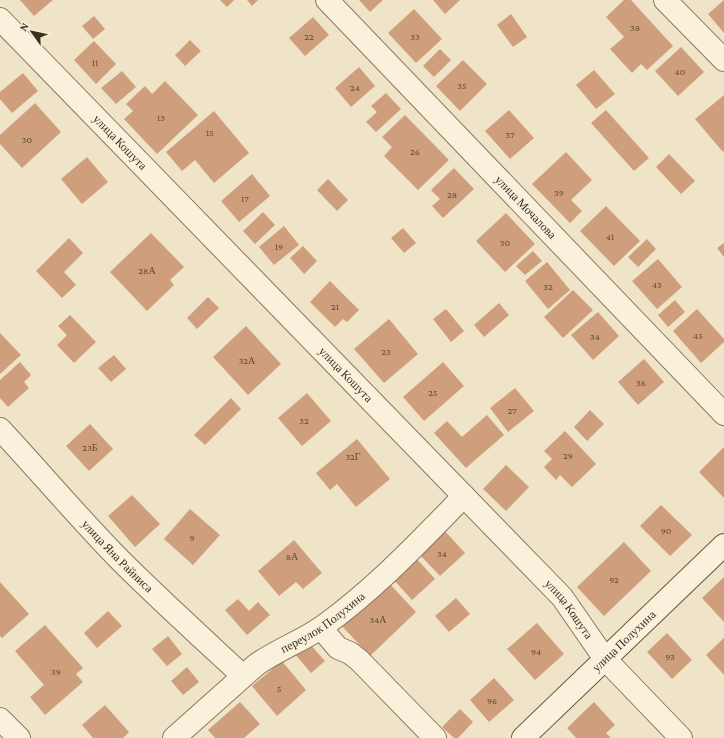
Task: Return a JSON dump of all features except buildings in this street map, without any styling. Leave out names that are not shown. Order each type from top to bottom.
[{"type":"street","name":"улица Мочалова","points":[[327,0],[724,414]]},
{"type":"street","points":[[665,0],[724,60]]},
{"type":"street","name":"улица Кошута","points":[[0,19],[562,598],[605,659],[682,738]]},
{"type":"street","name":"улица Яна Райниса","points":[[0,429],[118,558],[178,617],[243,676]]},
{"type":"street","name":"переулок Полухина","points":[[174,738],[243,676],[268,656],[321,628],[361,597],[464,496]]},
{"type":"street","name":"улица Полухина","points":[[523,738],[724,545]]},
{"type":"street","points":[[321,628],[338,648],[350,653],[359,660],[435,738]]},
{"type":"street","points":[[0,719],[19,738]]}]
